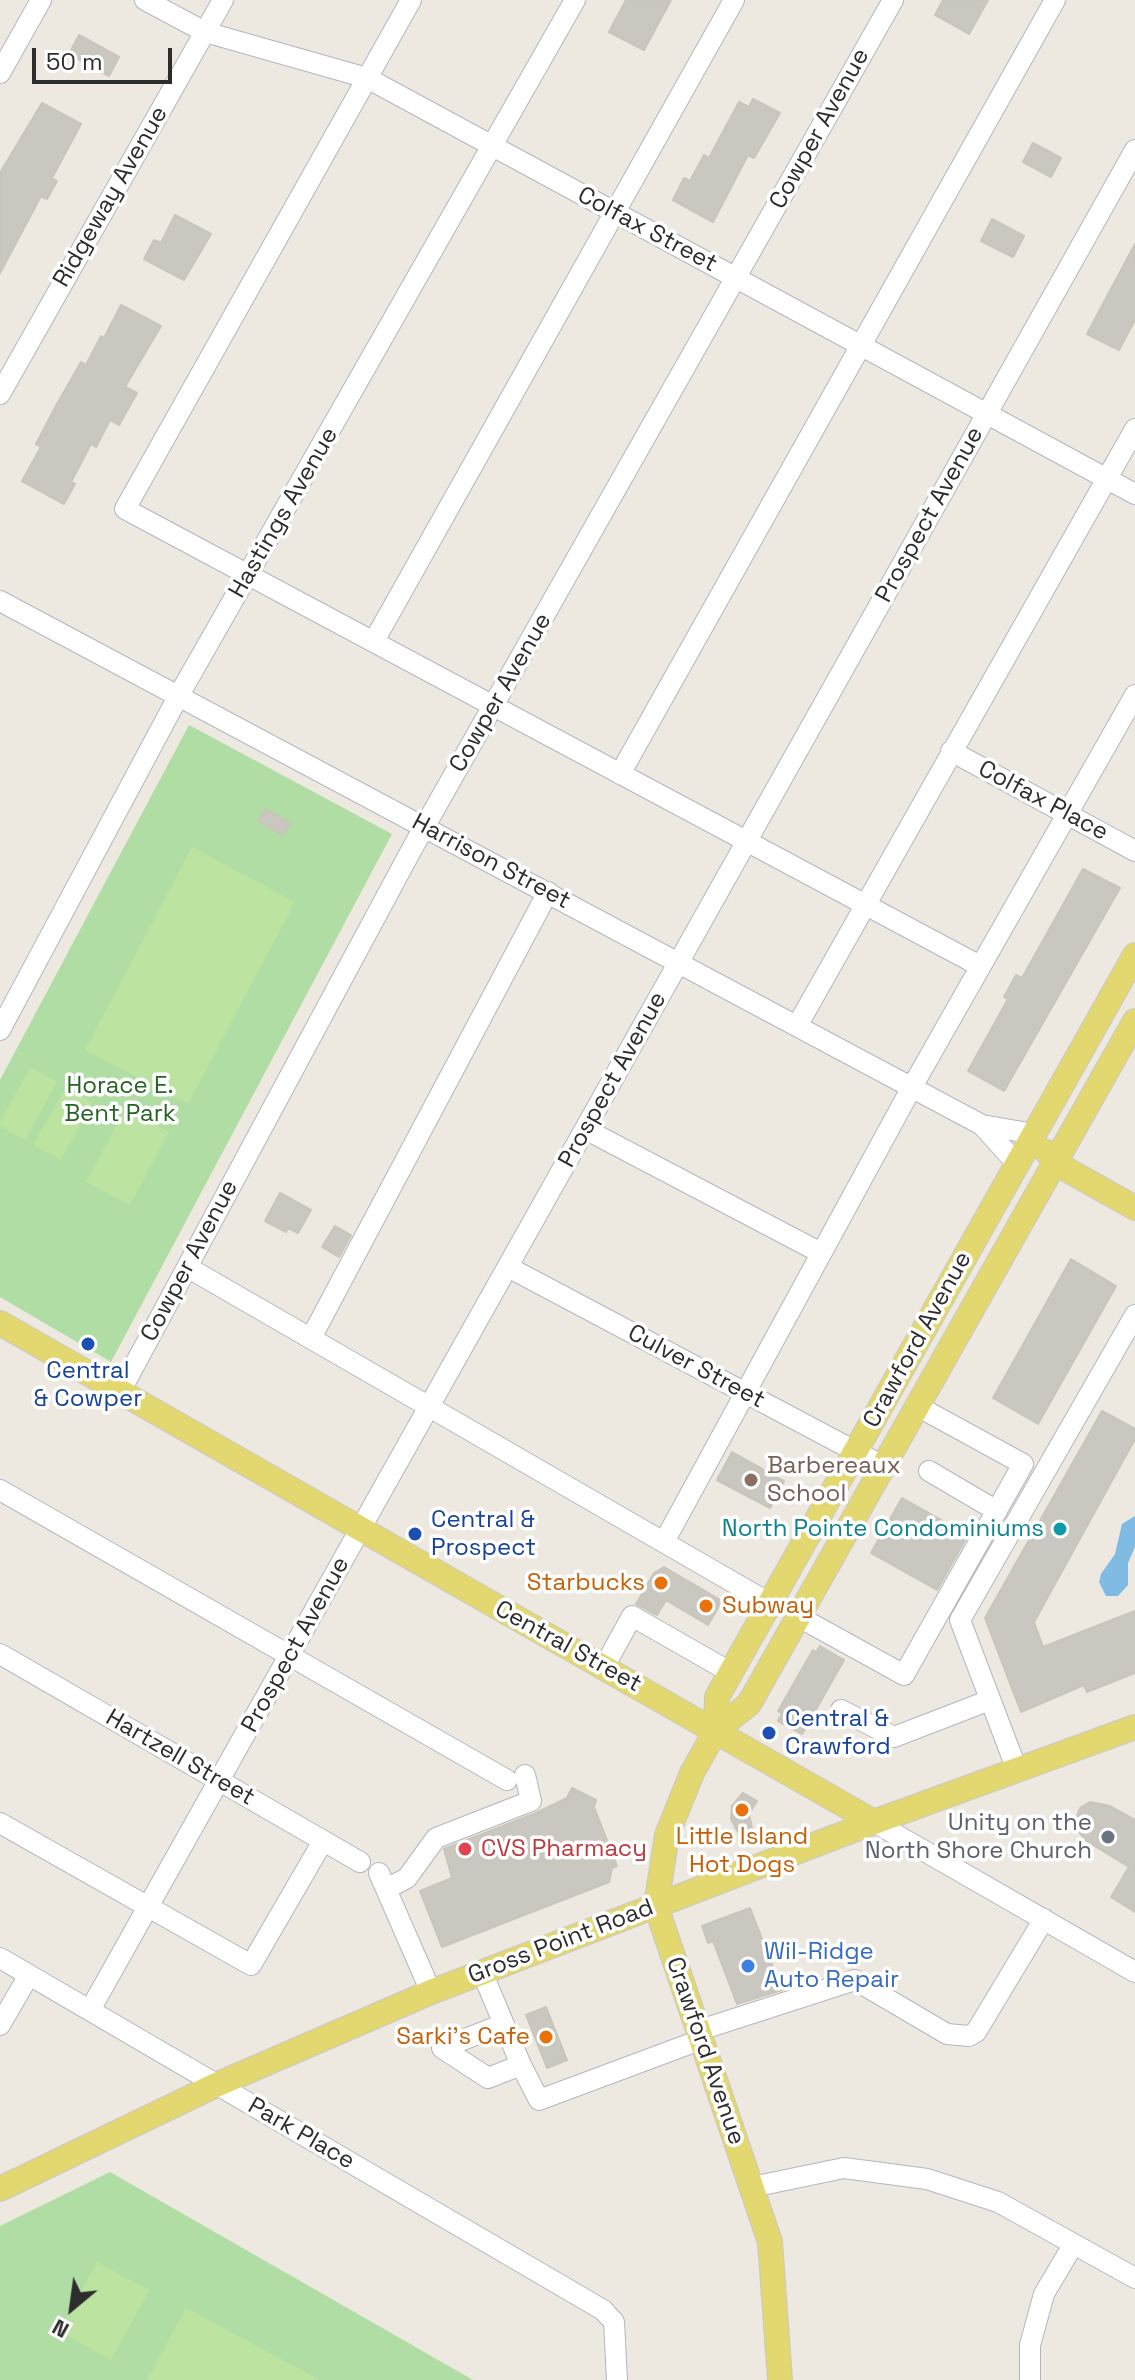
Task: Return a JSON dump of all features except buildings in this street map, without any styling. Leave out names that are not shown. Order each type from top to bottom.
[{"type":"main road","name":"Crawford Avenue","points":[[716,1730],[717,1697],[730,1672],[1135,955]]},
{"type":"main road","name":"Crawford Avenue","points":[[780,2380],[770,2242],[656,1906],[667,1835],[692,1773],[716,1730],[749,1704],[1135,1021]]},
{"type":"main road","points":[[1034,1134],[1055,1163],[1135,1208]]},
{"type":"main road","points":[[1017,1164],[1055,1163]]},
{"type":"main road","name":"Central Street","points":[[0,1323],[874,1822]]},
{"type":"main road","name":"Gross Point Road","points":[[0,2189],[216,2085],[431,1992],[874,1822],[1135,1727]]},
{"type":"street","points":[[0,73],[41,0]]},
{"type":"street","name":"Colfax Street","points":[[145,0],[205,32],[367,78],[1135,494]]},
{"type":"street","name":"Ridgeway Avenue","points":[[0,394],[223,0]]},
{"type":"street","points":[[411,0],[125,509],[980,966]]},
{"type":"street","name":"Hastings Avenue","points":[[0,1030],[179,695],[575,0]]},
{"type":"street","points":[[374,641],[734,0]]},
{"type":"street","name":"Cowper Avenue","points":[[120,1392],[425,827],[893,0]]},
{"type":"street","points":[[620,774],[1055,0]]},
{"type":"street","name":"Prospect Avenue","points":[[90,2010],[1135,150]]},
{"type":"street","points":[[797,1026],[1135,429]]},
{"type":"street","name":"Harrison Street","points":[[0,601],[982,1125],[1034,1134]]},
{"type":"street","points":[[664,1542],[912,1087],[1135,695]]},
{"type":"street","name":"Colfax Place","points":[[951,751],[1135,851]]},
{"type":"street","points":[[311,1338],[548,892]]},
{"type":"street","name":"Harrison Street","points":[[982,1125],[1017,1164]]},
{"type":"street","points":[[585,1129],[821,1253]]},
{"type":"street","points":[[187,1267],[769,1603]]},
{"type":"street","name":"Culver Street","points":[[508,1267],[885,1467]]},
{"type":"street","points":[[1017,1770],[960,1620],[1135,1315]]},
{"type":"street","points":[[799,1617],[904,1675],[1023,1464],[919,1407]]},
{"type":"street","points":[[929,1471],[997,1511]]},
{"type":"street","points":[[0,1490],[288,1658],[516,1778],[531,1801],[436,1838],[407,1878],[383,1881],[431,1992]]},
{"type":"street","points":[[604,1667],[632,1616],[730,1672]]},
{"type":"street","name":"Hartzell Street","points":[[0,1654],[360,1862]]},
{"type":"street","points":[[841,1710],[894,1737],[990,1700]]},
{"type":"street","name":"Central Street","points":[[874,1822],[1135,1972]]},
{"type":"street","points":[[0,1823],[251,1965],[323,1841]]},
{"type":"street","points":[[482,1972],[501,2025],[539,2100],[699,2035],[855,1980],[947,2034],[969,2036],[976,2032],[1044,1919]]},
{"type":"street","name":"Park Place","points":[[0,1958],[603,2310],[614,2322],[617,2380]]},
{"type":"street","points":[[0,2025],[29,1975]]},
{"type":"street","points":[[501,2025],[442,2048],[488,2078],[521,2065]]},
{"type":"street","points":[[752,2187],[844,2168],[927,2179],[998,2202],[1135,2278]]},
{"type":"street","points":[[1030,2380],[1030,2345],[1044,2294],[1073,2245]]},
{"type":"green space","name":"Horace E. Bent Park","points":[[189,725],[392,834],[111,1362],[0,1297],[0,1080]]},
{"type":"green space","points":[[192,847],[295,902],[188,1104],[85,1050]]},
{"type":"green space","points":[[31,1067],[57,1082],[25,1140],[0,1126],[0,1121]]},
{"type":"green space","points":[[66,1087],[93,1102],[61,1160],[33,1145]]},
{"type":"green space","points":[[125,1109],[169,1132],[130,1205],[86,1182]]},
{"type":"green space","points":[[110,2172],[473,2380],[0,2380],[0,2226]]},
{"type":"green space","points":[[97,2262],[149,2290],[111,2360],[59,2331]]},
{"type":"green space","points":[[186,2308],[320,2380],[147,2380]]},
{"type":"water","points":[[1135,1516],[1135,1547],[1128,1563],[1128,1585],[1118,1596],[1106,1596],[1099,1582],[1101,1574],[1115,1554],[1122,1524]]},
{"type":"place","name":"Central & Cowper","points":[[88,1344]]},
{"type":"place","name":"Barbereaux School","points":[[751,1480]]},
{"type":"place","name":"North Pointe Condominiums","points":[[1060,1529]]},
{"type":"place","name":"Central & Prospect","points":[[415,1534]]},
{"type":"place","name":"Starbucks","points":[[661,1583]]},
{"type":"place","name":"Subway","points":[[706,1606]]},
{"type":"place","name":"Central & Crawford","points":[[769,1733]]},
{"type":"place","name":"Little Island Hot Dogs","points":[[742,1810]]},
{"type":"place","name":"Unity on the North Shore Church","points":[[1108,1837]]},
{"type":"place","name":"CVS Pharmacy","points":[[465,1849]]},
{"type":"place","name":"Wil-Ridge Auto Repair","points":[[748,1966]]},
{"type":"place","name":"Sarki's Cafe","points":[[546,2037]]}]
